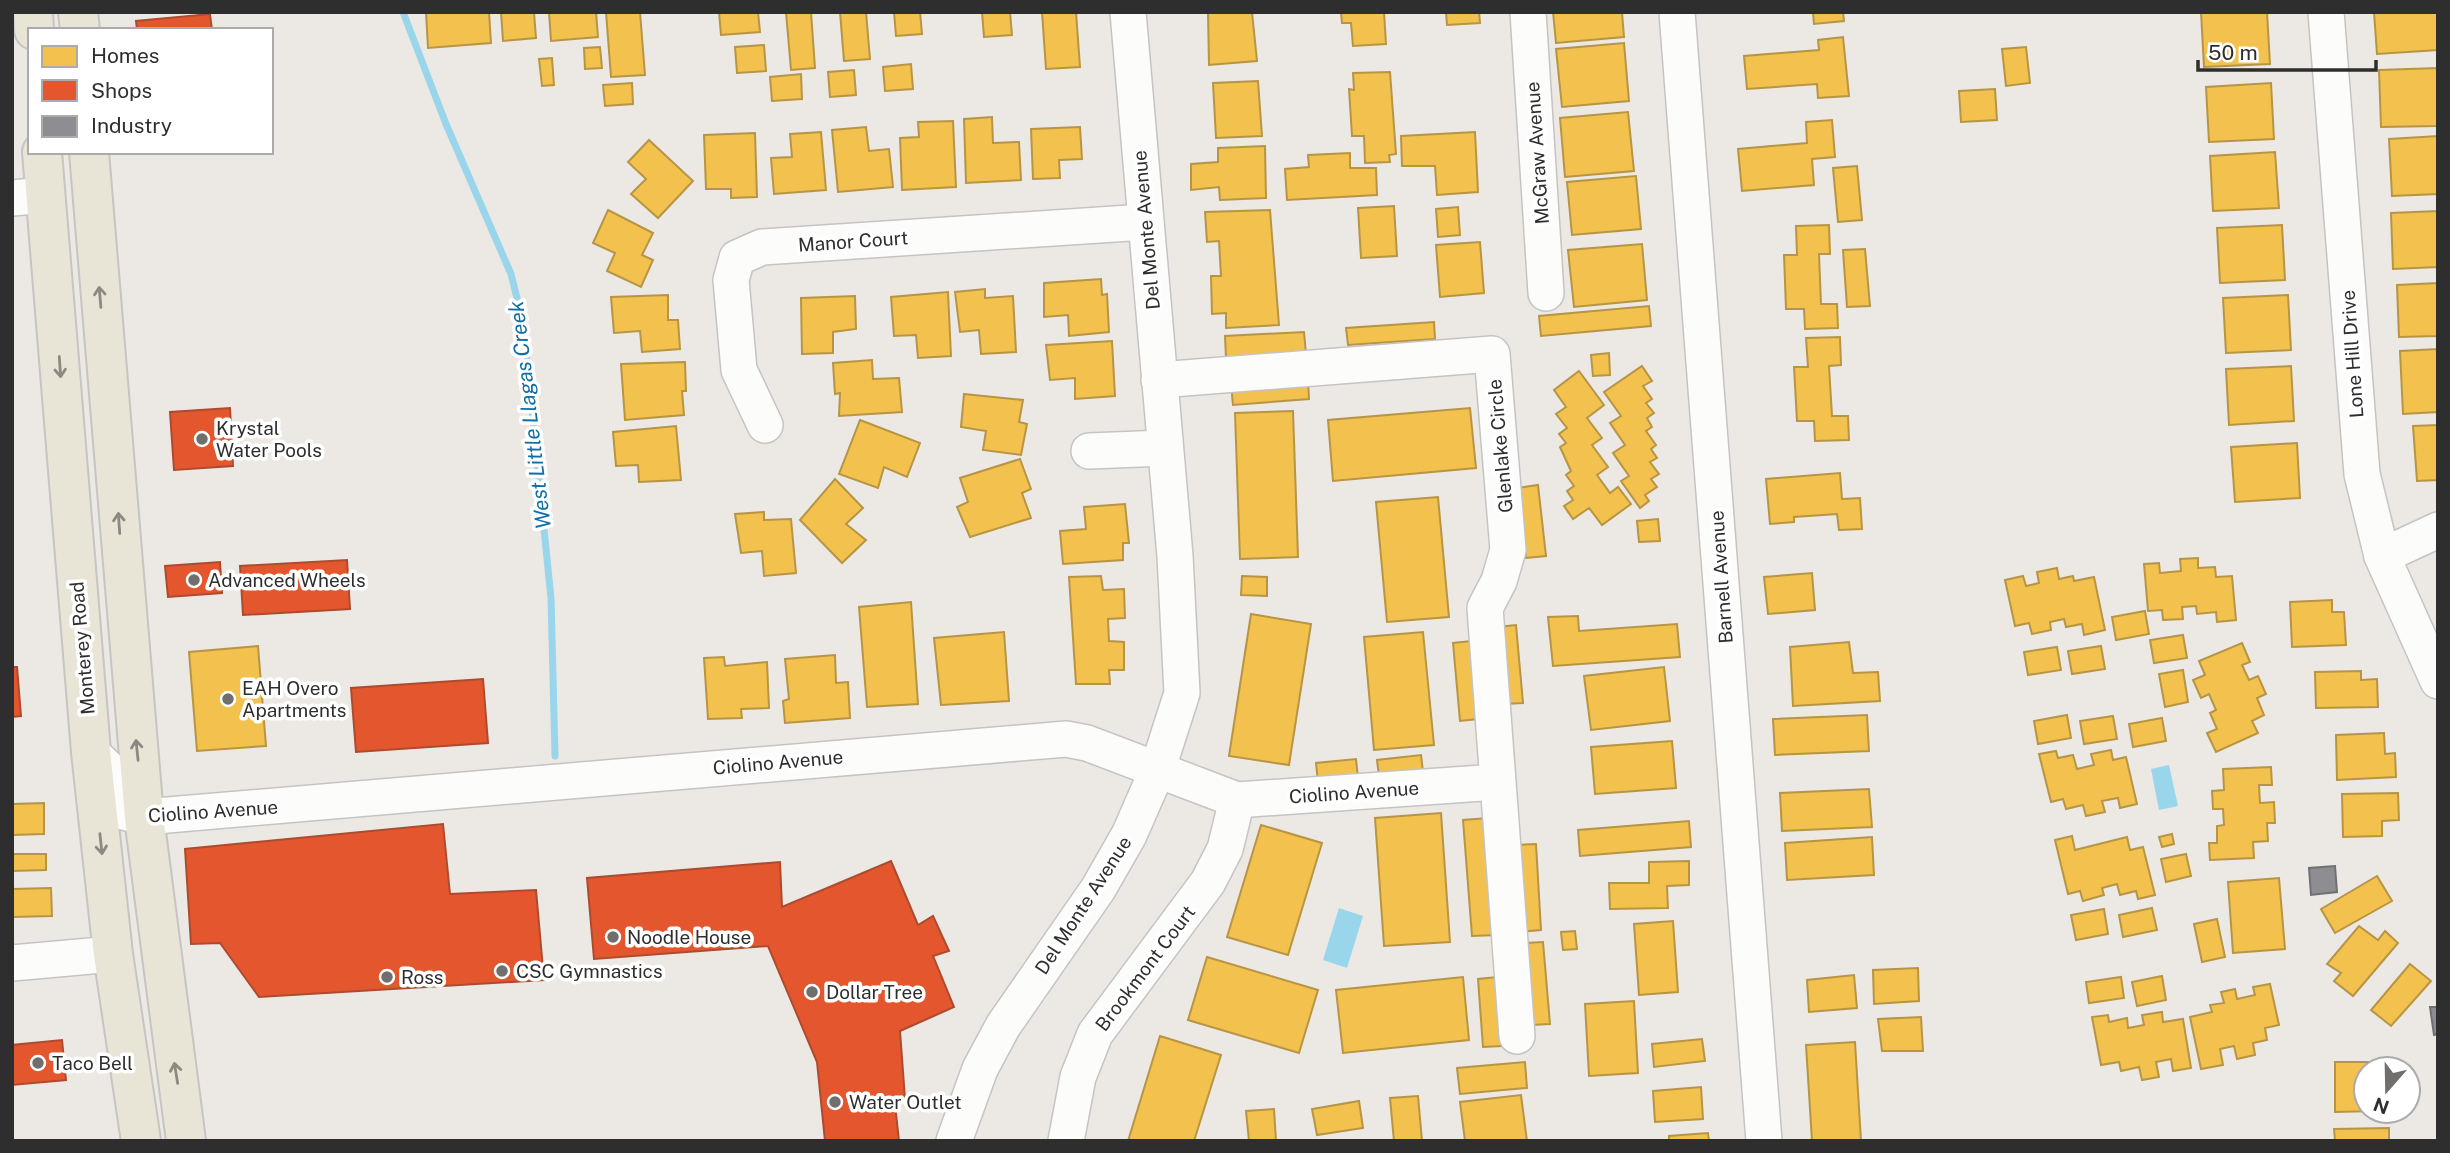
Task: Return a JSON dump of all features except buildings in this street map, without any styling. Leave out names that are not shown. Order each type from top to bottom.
[{"type":"main road","name":"Monterey Road","points":[[42,154],[29,197],[113,954],[141,1141]]},
{"type":"main road","points":[[89,154],[144,817],[186,1141]]},
{"type":"street","name":"Del Monte Avenue","points":[[954,1141],[980,1069],[1003,1026],[1098,889],[1129,835],[1157,771],[1182,693],[1165,448],[1128,12]]},
{"type":"street","name":"McGraw Avenue","points":[[1528,12],[1546,293]]},
{"type":"street","name":"Barnell Avenue","points":[[1677,12],[1765,1141]]},
{"type":"street","name":"Lone Hill Drive","points":[[2326,12],[2362,474],[2382,556],[2438,681]]},
{"type":"street","name":"Manor Court","points":[[765,425],[738,370],[731,280],[737,258],[762,247],[1145,222]]},
{"type":"street","name":"Glenlake Circle","points":[[1159,380],[1492,354],[1508,550],[1499,581],[1485,608],[1497,782]]},
{"type":"street","points":[[1089,451],[1165,448]]},
{"type":"street","points":[[2382,556],[2438,530]]},
{"type":"street","name":"Ciolino Avenue","points":[[91,752],[117,776],[123,812],[144,817],[1066,739],[1087,743],[1237,800],[1497,782]]},
{"type":"street","points":[[1497,782],[1517,1036]]},
{"type":"street","name":"Brookmont Court","points":[[1066,1141],[1077,1077],[1095,1034],[1208,882],[1225,849],[1237,800]]},
{"type":"street","points":[[12,963],[113,954]]},
{"type":"water","points":[[2169,765],[2178,806],[2159,810],[2151,769]]},
{"type":"water","points":[[1339,908],[1363,916],[1347,968],[1323,960]]},
{"type":"waterway","name":"West Little Llagas Creek","points":[[403,12],[446,124],[511,274],[523,322],[551,598],[555,756]]},
{"type":"place","name":"Krystal Water Pools","points":[[202,439]]},
{"type":"place","name":"Advanced Wheels","points":[[194,580]]},
{"type":"place","name":"EAH Overo Apartments","points":[[228,699]]},
{"type":"place","name":"Noodle House","points":[[613,937]]},
{"type":"place","name":"CSC Gymnastics","points":[[502,971]]},
{"type":"place","name":"Ross","points":[[387,977]]},
{"type":"place","name":"Dollar Tree","points":[[812,992]]},
{"type":"place","name":"Taco Bell","points":[[38,1063]]},
{"type":"place","name":"Water Outlet","points":[[835,1102]]}]
